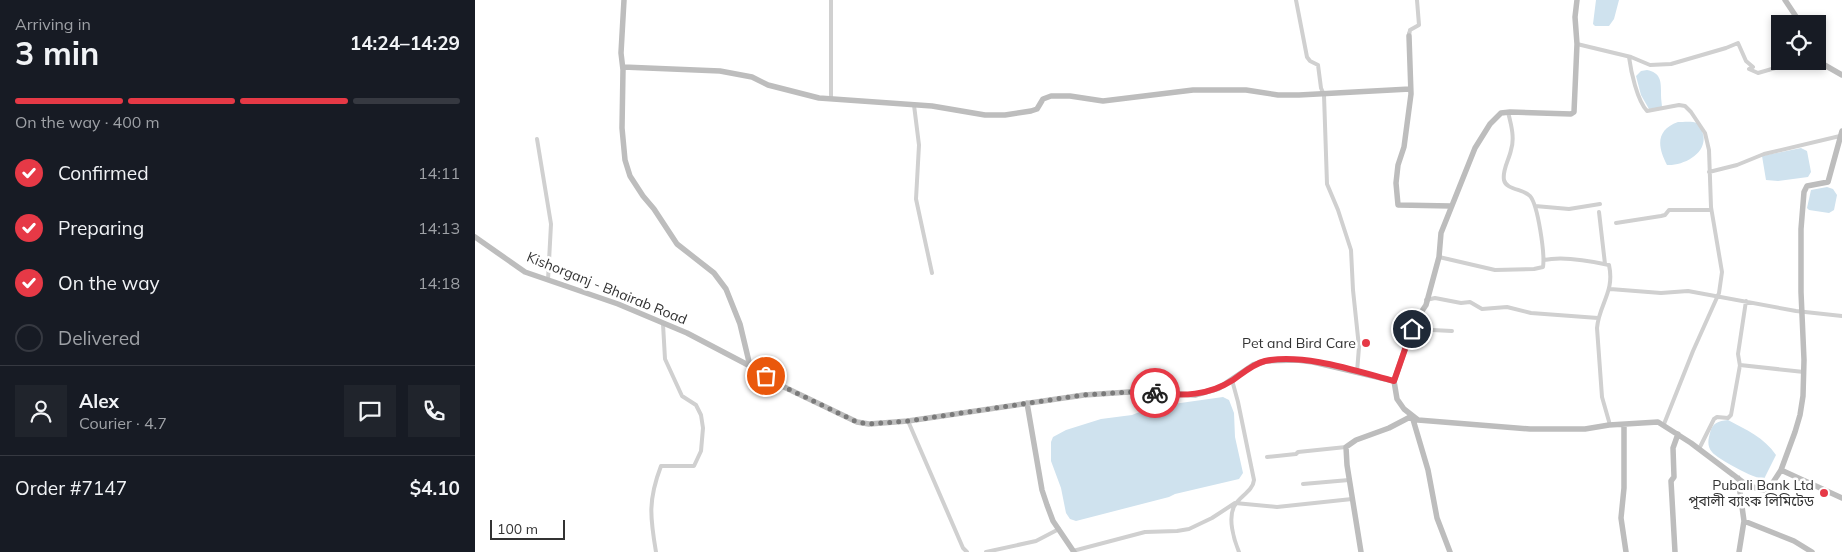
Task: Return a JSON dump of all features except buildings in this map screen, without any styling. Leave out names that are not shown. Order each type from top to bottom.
[{"type":"street","points":[[624,0],[621,53],[623,66],[622,128],[625,160],[630,176],[643,196],[655,209],[677,244],[713,273],[726,289],[740,324],[750,366]]},
{"type":"street","points":[[831,0],[831,98]]},
{"type":"street","points":[[1296,0],[1307,57],[1310,61],[1319,65],[1323,94],[1327,184],[1336,203],[1351,250],[1359,347],[1357,372]]},
{"type":"street","points":[[1417,0],[1419,25],[1410,30],[1409,34],[1410,90],[1404,147],[1396,175],[1398,205],[1451,206]]},
{"type":"street","points":[[1577,0],[1575,16],[1577,44],[1573,113],[1508,112],[1501,114],[1485,130],[1475,148],[1441,232],[1439,257],[1426,305],[1412,329],[1394,381],[1397,400],[1404,409],[1419,420],[1530,429],[1585,428],[1658,422],[1664,424],[1738,478],[1758,489],[1764,490],[1770,486],[1781,470],[1800,415],[1804,372],[1801,229],[1804,192],[1807,186],[1828,182],[1841,133]]},
{"type":"street","points":[[1785,0],[1795,15]]},
{"type":"street","points":[[1577,44],[1629,57],[1650,65],[1671,64],[1726,48],[1738,42],[1747,61],[1753,67],[1749,69],[1752,72],[1759,73],[1771,69]]},
{"type":"street","points":[[1629,57],[1640,99],[1647,111],[1679,105],[1685,106],[1691,112],[1706,137],[1709,150],[1711,210],[1722,272],[1717,296],[1664,424]]},
{"type":"street","points":[[623,66],[720,71],[752,77],[768,85],[819,98],[932,106],[985,115],[1005,115],[1035,110],[1043,99],[1051,96],[1070,96],[1109,101],[1175,92],[1219,89],[1246,90],[1278,95],[1410,90]]},
{"type":"street","points":[[1826,67],[1842,75]]},
{"type":"street","points":[[914,105],[919,145],[916,199],[932,273]]},
{"type":"street","points":[[1439,257],[1495,270],[1543,267],[1544,260],[1535,206],[1530,196],[1506,184],[1504,179],[1505,165],[1513,142],[1508,112]]},
{"type":"street","points":[[1709,172],[1737,165],[1764,154],[1841,133]]},
{"type":"street","points":[[537,139],[551,224],[548,280]]},
{"type":"street","points":[[1535,206],[1569,209],[1600,204]]},
{"type":"street","points":[[1616,223],[1661,216],[1665,215],[1669,210],[1711,210]]},
{"type":"street","points":[[1599,212],[1605,264]]},
{"type":"street","name":"Kishorganj - Bhairab Road","points":[[475,237],[525,272],[618,304],[711,345],[782,386],[857,422],[869,424],[908,421],[1083,395],[1129,392],[1195,395],[1219,388],[1253,365],[1266,361],[1305,361],[1394,381]]},
{"type":"street","points":[[1544,260],[1568,259],[1609,265],[1611,289],[1598,318],[1597,337],[1602,397],[1610,425]]},
{"type":"street","points":[[1611,289],[1661,293],[1689,291],[1802,311],[1842,316]]},
{"type":"street","points":[[1426,300],[1435,298],[1470,302],[1482,310],[1507,307],[1531,312],[1598,318]]},
{"type":"street","points":[[1699,449],[1711,422],[1717,417],[1726,419],[1731,415],[1740,366],[1738,358],[1746,301]]},
{"type":"street","points":[[656,552],[651,521],[651,501],[661,466],[694,466],[701,450],[703,428],[701,415],[696,405],[681,396],[665,359],[663,324]]},
{"type":"street","points":[[1412,329],[1452,331]]},
{"type":"street","points":[[1740,366],[1746,365],[1804,372]]},
{"type":"street","points":[[1027,404],[1042,490],[1053,521],[1073,551],[1145,532],[1189,529],[1212,518],[1235,503],[1252,486],[1254,480],[1232,380]]},
{"type":"street","points":[[1267,457],[1346,447],[1356,440],[1389,428],[1412,416]]},
{"type":"street","points":[[1412,416],[1428,470],[1437,518],[1450,552]]},
{"type":"street","points":[[908,421],[963,548],[967,552]]},
{"type":"street","points":[[1625,424],[1624,488],[1621,518],[1626,552]]},
{"type":"street","points":[[1675,552],[1671,481],[1674,477],[1673,450],[1678,434]]},
{"type":"street","points":[[1346,447],[1349,480],[1361,552]]},
{"type":"street","points":[[1781,470],[1842,498]]},
{"type":"street","points":[[1738,478],[1744,521],[1739,552]]},
{"type":"street","points":[[1303,484],[1349,480]]},
{"type":"street","points":[[1235,503],[1277,507],[1352,499]]},
{"type":"street","points":[[1235,503],[1231,514],[1234,536],[1239,552]]},
{"type":"street","points":[[1744,521],[1794,541],[1812,552]]},
{"type":"street","points":[[986,552],[1036,541],[1059,529]]},
{"type":"water","points":[[1596,0],[1619,0],[1614,19],[1609,26],[1595,26],[1593,24]]},
{"type":"water","points":[[1647,70],[1656,73],[1660,79],[1662,108],[1649,109],[1641,95],[1636,76],[1641,71]]},
{"type":"water","points":[[1678,122],[1697,123],[1702,131],[1704,141],[1698,152],[1687,161],[1667,165],[1661,151],[1660,139],[1666,129]]},
{"type":"water","points":[[1801,148],[1807,151],[1811,172],[1808,177],[1778,181],[1766,180],[1762,156]]},
{"type":"water","points":[[1827,187],[1833,189],[1837,195],[1834,210],[1829,213],[1809,210],[1807,208],[1811,190]]},
{"type":"water","points":[[1223,397],[1229,400],[1234,413],[1235,437],[1243,473],[1239,479],[1076,521],[1070,519],[1066,513],[1061,488],[1051,461],[1051,442],[1053,437],[1066,430],[1101,419],[1132,415],[1152,407]]},
{"type":"water","points":[[1728,420],[1760,439],[1776,455],[1764,479],[1737,468],[1710,450],[1708,441],[1712,427],[1718,422]]},
{"type":"way so far","points":[[766,376],[782,386],[857,422],[869,424],[908,421],[1083,395],[1129,392],[1155,393]]},
{"type":"place","name":"Pet and Bird Care","points":[[1366,343]]},
{"type":"place","name":"Pubali Bank Ltd পূবালী ব্যাংক লিমিটেড","points":[[1824,493]]},
{"type":"route","points":[[1155,393],[1195,395],[1208,392],[1219,388],[1253,365],[1266,361],[1281,360],[1313,362],[1394,381],[1412,329]]}]
